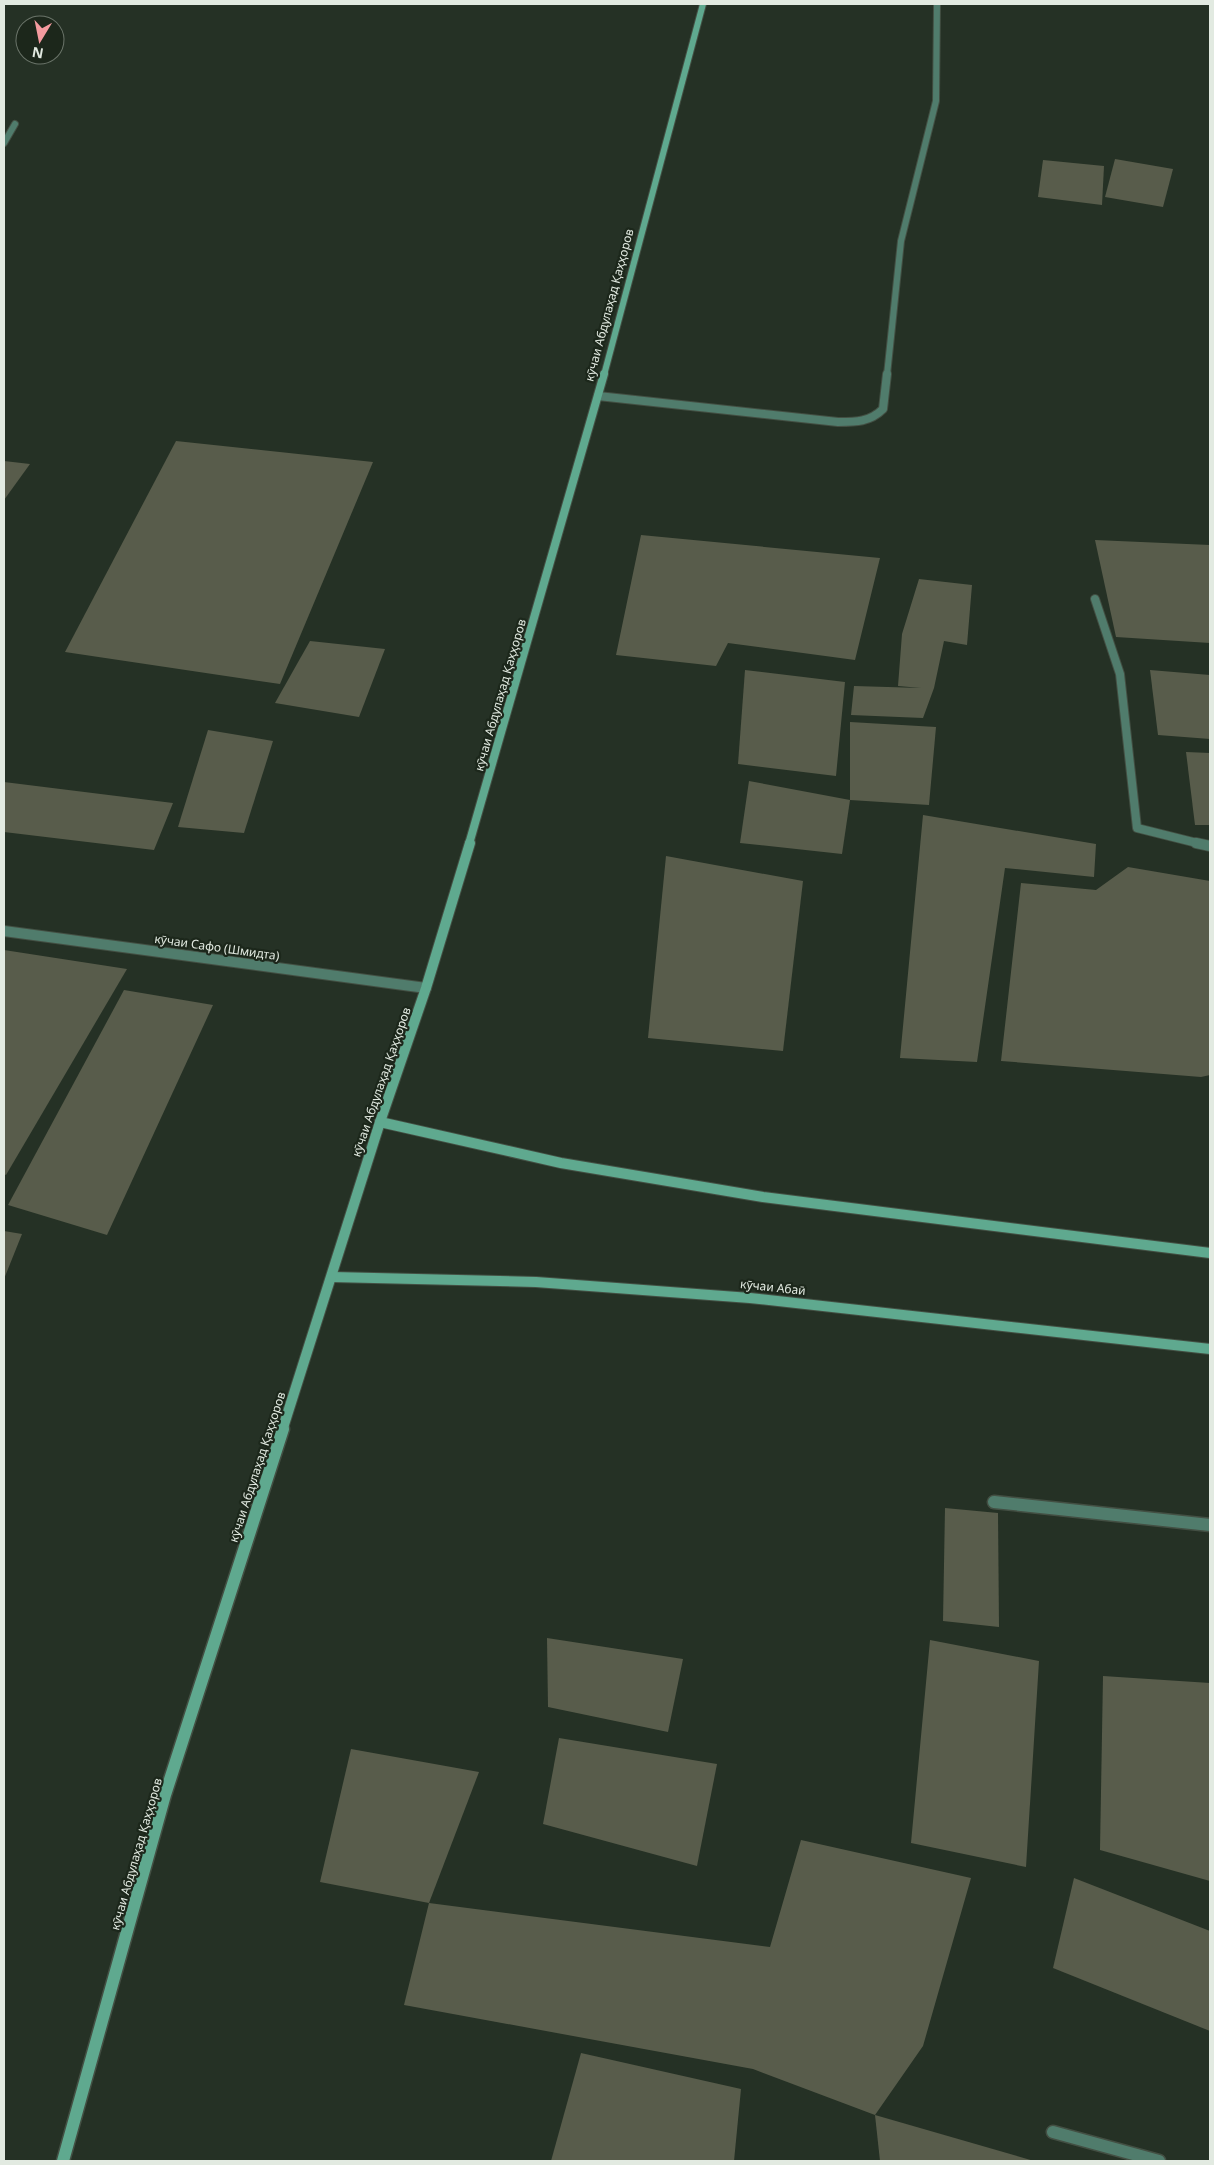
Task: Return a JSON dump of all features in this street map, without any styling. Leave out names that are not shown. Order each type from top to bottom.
[{"type":"main road","name":"кӯчаи Абдулаҳад Қаҳҳоров","points":[[63,2161],[164,1796],[332,1277],[380,1122],[426,988],[475,825],[598,396],[703,4]]},
{"type":"main road","points":[[380,1122],[561,1162],[763,1197],[1210,1253]]},
{"type":"main road","name":"кӯчаи Абаӣ","points":[[332,1277],[536,1282],[750,1298],[1210,1349]]},
{"type":"street","points":[[598,396],[838,422],[863,422],[875,418],[883,409],[901,241],[936,101],[937,4]]},
{"type":"street","points":[[4,143],[15,124]]},
{"type":"street","points":[[1095,599],[1120,674],[1137,828],[1210,846]]},
{"type":"street","name":"кӯчаи Сафо (Шмидта)","points":[[4,931],[426,988]]},
{"type":"street","points":[[994,1502],[1210,1525]]},
{"type":"street","points":[[1053,2132],[1160,2161]]},
{"type":"building","points":[[1115,159],[1173,169],[1163,207],[1105,197]]},
{"type":"building","points":[[1043,160],[1104,166],[1102,205],[1038,197]]},
{"type":"building","points":[[176,441],[373,462],[280,684],[65,652]]},
{"type":"building","points":[[4,461],[30,464],[4,500]]},
{"type":"building","points":[[641,535],[880,558],[855,660],[728,643],[716,666],[616,655]]},
{"type":"building","points":[[1095,540],[1210,545],[1210,643],[1116,637]]},
{"type":"building","points":[[919,579],[972,585],[967,645],[944,641],[934,688],[923,718],[851,715],[854,686],[921,688],[898,686],[902,634]]},
{"type":"building","points":[[310,641],[385,649],[359,717],[275,703]]},
{"type":"building","points":[[745,670],[845,682],[836,776],[738,764]]},
{"type":"building","points":[[1150,670],[1210,675],[1210,739],[1158,735]]},
{"type":"building","points":[[850,722],[936,727],[929,805],[850,800]]},
{"type":"building","points":[[208,730],[273,741],[244,833],[178,827]]},
{"type":"building","points":[[1186,752],[1210,753],[1210,825],[1195,825]]},
{"type":"building","points":[[749,781],[850,800],[842,854],[740,843]]},
{"type":"building","points":[[4,782],[173,803],[154,850],[4,832]]},
{"type":"building","points":[[923,815],[1096,844],[1094,877],[1005,868],[977,1062],[900,1058]]},
{"type":"building","points":[[666,856],[803,881],[783,1051],[648,1038]]},
{"type":"building","points":[[1128,867],[1210,881],[1210,1075],[1201,1077],[1001,1061],[1021,883],[1096,890]]},
{"type":"building","points":[[4,950],[127,969],[6,1175],[4,1174]]},
{"type":"building","points":[[124,990],[213,1005],[107,1235],[8,1205]]},
{"type":"building","points":[[4,1231],[22,1234],[4,1279]]},
{"type":"building","points":[[945,1508],[998,1513],[999,1627],[943,1621]]},
{"type":"building","points":[[547,1638],[683,1659],[668,1732],[548,1707]]},
{"type":"building","points":[[930,1640],[1039,1661],[1026,1867],[911,1843]]},
{"type":"building","points":[[1103,1676],[1210,1683],[1210,1881],[1100,1850]]},
{"type":"building","points":[[559,1738],[717,1764],[697,1866],[543,1824]]},
{"type":"building","points":[[351,1749],[479,1772],[429,1903],[320,1882]]},
{"type":"building","points":[[801,1840],[971,1878],[923,2046],[875,2115],[753,2069],[404,2005],[429,1903],[770,1947]]},
{"type":"building","points":[[1074,1878],[1210,1931],[1210,2031],[1053,1968]]},
{"type":"building","points":[[581,2053],[741,2089],[734,2161],[551,2161]]},
{"type":"building","points":[[875,2115],[1034,2161],[880,2161]]}]
